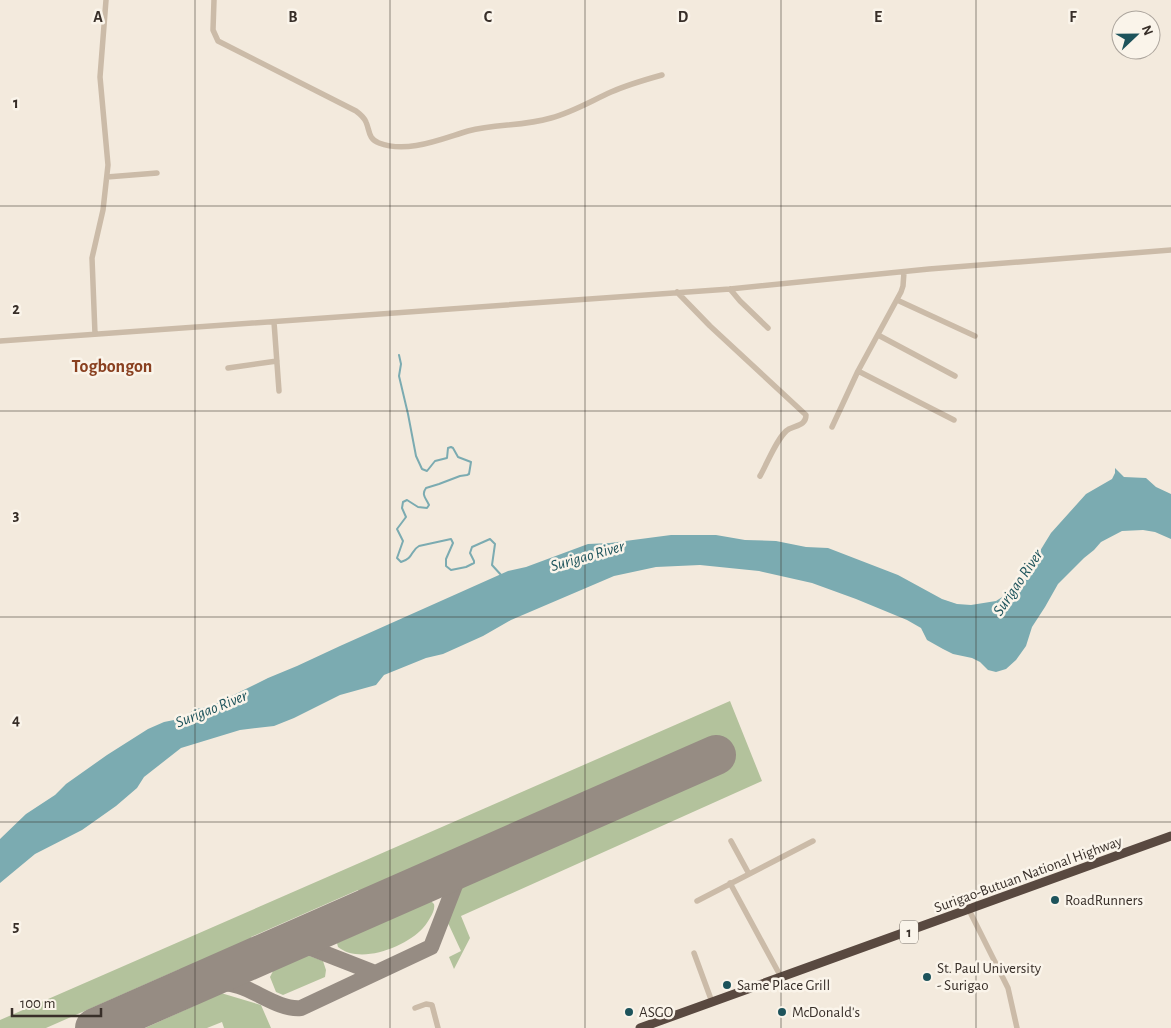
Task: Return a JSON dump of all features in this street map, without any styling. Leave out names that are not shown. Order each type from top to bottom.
[{"type":"highway","name":"Surigao-Butuan National Highway","points":[[644,1027],[1171,836]]},
{"type":"street","points":[[95,334],[92,258],[94,244],[101,226],[108,165],[100,76],[106,0]]},
{"type":"street","points":[[214,0],[212,30],[218,41],[356,111],[365,119],[368,134],[373,140],[391,147],[404,147],[480,129],[524,124],[552,118],[626,86],[662,75]]},
{"type":"street","points":[[107,177],[157,173]]},
{"type":"street","points":[[0,341],[730,289],[904,272],[1171,250]]},
{"type":"street","points":[[832,427],[858,371],[897,300],[903,286],[904,272]]},
{"type":"street","points":[[730,289],[768,328]]},
{"type":"street","points":[[676,292],[806,415],[803,423],[784,433],[760,476]]},
{"type":"street","points":[[897,300],[975,336]]},
{"type":"street","points":[[274,322],[279,391]]},
{"type":"street","points":[[878,334],[955,376]]},
{"type":"street","points":[[228,368],[277,361]]},
{"type":"street","points":[[858,371],[954,420]]},
{"type":"street","points":[[731,841],[749,874]]},
{"type":"street","points":[[697,901],[813,841]]},
{"type":"street","points":[[730,883],[781,978]]},
{"type":"street","points":[[969,910],[1008,988],[1017,1028]]},
{"type":"street","points":[[694,953],[712,1002]]},
{"type":"street","points":[[415,1008],[426,1004],[432,1005],[438,1028]]},
{"type":"green space","points":[[730,701],[762,781],[461,916],[470,938],[454,969],[449,957],[461,951],[448,923],[464,881],[721,769],[709,740],[360,894],[358,890],[251,937],[253,943],[182,974],[180,969],[46,1028],[0,1028],[0,1020]]},
{"type":"green space","points":[[425,899],[429,899],[434,904],[433,913],[423,928],[406,942],[370,954],[347,952],[338,947],[337,943],[374,926],[372,923]]},
{"type":"green space","points":[[307,955],[323,961],[326,970],[325,977],[283,995],[276,992],[270,977],[273,971]]},
{"type":"green space","points":[[221,993],[261,1005],[271,1028],[224,1028],[222,1022],[207,1028],[145,1028],[196,1005],[194,1000],[204,995],[207,1000]]},
{"type":"water","name":"Surigao River","points":[[1115,468],[1124,477],[1146,478],[1156,487],[1171,494],[1171,539],[1155,532],[1143,530],[1122,531],[1101,542],[1058,584],[1032,627],[1026,646],[1016,660],[1006,669],[996,672],[988,670],[980,662],[972,658],[953,654],[927,640],[921,628],[907,620],[812,583],[759,571],[700,565],[656,567],[614,576],[511,620],[483,636],[443,654],[426,658],[384,675],[376,685],[340,695],[274,726],[240,730],[181,748],[144,777],[137,788],[116,806],[82,830],[35,854],[0,883],[0,839],[26,814],[55,795],[66,784],[148,729],[164,722],[179,719],[196,709],[211,706],[268,678],[508,571],[526,567],[588,544],[671,535],[716,535],[745,540],[776,541],[806,547],[828,548],[898,575],[942,599],[957,604],[971,605],[996,601],[1010,592],[1028,565],[1035,559],[1051,533],[1086,494],[1112,479]]},
{"type":"waterway","points":[[399,355],[401,364],[399,376],[416,456],[422,469],[427,471],[435,461],[447,458],[448,448],[451,447],[458,457],[471,462],[469,474],[426,488],[424,495],[429,505],[427,508],[418,507],[407,500],[403,502],[402,508],[406,517],[397,529],[403,541],[397,558],[401,562],[408,559],[419,546],[451,539],[453,543],[446,559],[446,566],[451,570],[466,567],[474,563],[470,553],[472,547],[490,539],[495,544],[492,565],[502,576]]},
{"type":"taxiway","points":[[200,982],[234,985],[277,1004],[301,1008],[431,947],[462,867]]},
{"type":"taxiway","points":[[293,941],[375,973]]},
{"type":"runway","points":[[95,1028],[716,755]]},
{"type":"place","name":"RoadRunners","points":[[1055,900]]},
{"type":"place","name":"St. Paul University - Surigao","points":[[927,977]]},
{"type":"place","name":"Same Place Grill","points":[[727,985]]},
{"type":"place","name":"ASGO","points":[[629,1012]]},
{"type":"place","name":"McDonald's","points":[[782,1012]]},
{"type":"district","name":"Togbongon","points":[[112,366]]}]
